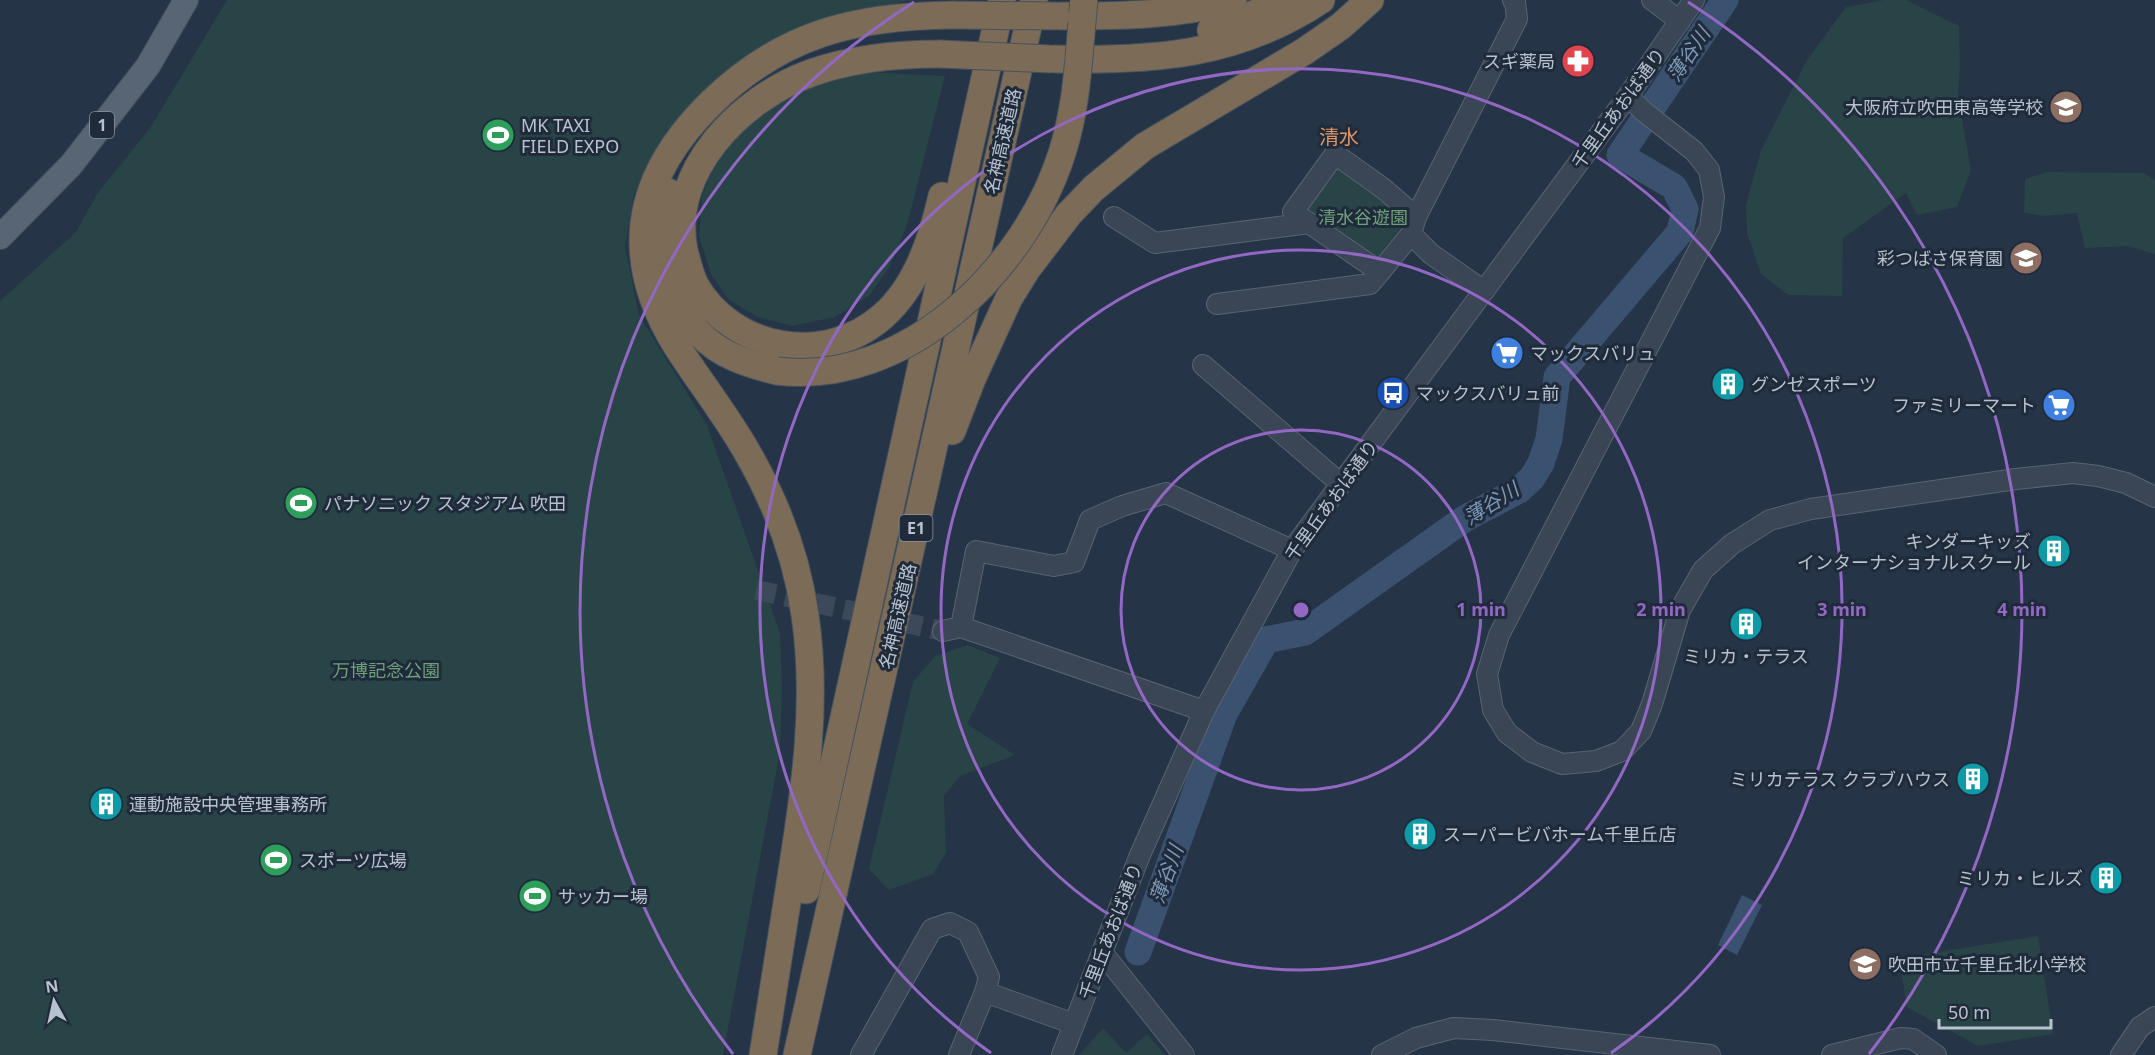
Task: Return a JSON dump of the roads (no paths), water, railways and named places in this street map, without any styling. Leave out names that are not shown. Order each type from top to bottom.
[{"type":"highway","points":[[986,0],[937,216],[920,264],[895,303],[882,317],[851,337],[833,343],[811,346],[791,347],[768,343],[748,335],[715,312],[694,282],[685,254],[682,227],[688,191],[695,172],[718,138],[732,123],[761,99],[792,80],[947,35],[1054,39],[1130,59],[1219,46],[1239,41],[1281,24],[1322,0]]},
{"type":"highway","name":"名神高速道路","points":[[769,1055],[1002,0]]},
{"type":"highway","name":"名神高速道路","points":[[797,1055],[1034,0]]},
{"type":"highway","points":[[811,54],[767,77],[730,103],[713,119],[684,154],[667,194],[663,217],[662,243],[669,282],[686,317],[710,343],[724,353],[759,367],[797,374],[842,369],[909,342],[955,310],[995,273],[1041,206],[1062,153],[1074,98],[1084,0]]},
{"type":"highway","points":[[1054,39],[1123,16],[1202,8],[1233,0]]},
{"type":"highway","points":[[677,141],[742,86],[772,69],[833,47],[880,38],[947,35],[1136,40],[1204,32],[1243,20],[1284,0]]},
{"type":"highway","points":[[856,799],[892,682],[949,440],[972,379],[1008,298],[1069,214],[1120,165],[1174,127],[1305,51],[1341,26],[1370,0]]},
{"type":"highway","points":[[763,1055],[804,795],[810,711],[805,616],[796,574],[776,508],[744,445],[674,342],[652,297],[643,256],[644,215],[656,177],[677,141],[725,89],[756,65],[811,36],[855,24],[901,17],[947,35]]},
{"type":"main road","name":"1","points":[[0,237],[71,165],[148,66],[186,0]]},
{"type":"street","points":[[1216,304],[1371,284],[1414,225],[1517,19],[1513,0]]},
{"type":"street","points":[[1652,0],[1680,21]]},
{"type":"street","name":"千里丘あおば通り","points":[[1062,1055],[1140,855],[1204,711],[1292,550],[1628,96],[1695,0]]},
{"type":"street","points":[[1628,96],[1643,111],[1694,151],[1709,170],[1714,197],[1710,228],[1498,635],[1487,674],[1493,710],[1507,733],[1532,752],[1562,764],[1596,761],[1622,751],[1641,730],[1652,704],[1680,610],[1703,570],[1732,544],[1770,520],[1811,509],[2016,478],[2073,473],[2126,483],[2155,497]]},
{"type":"street","points":[[1380,272],[1293,212],[1335,154],[1384,189],[1414,225],[1431,254],[1484,291]]},
{"type":"street","points":[[1114,217],[1155,243],[1309,223]]},
{"type":"street","points":[[1203,364],[1341,484]]},
{"type":"street","points":[[1204,711],[952,629],[976,551],[1053,566],[1074,562],[1090,520],[1122,506],[1166,493],[1292,550]]},
{"type":"street","points":[[861,1055],[932,929],[950,923],[968,932],[989,977],[959,1055]]},
{"type":"street","points":[[1102,952],[1184,1055]]},
{"type":"street","points":[[985,992],[1074,1024]]},
{"type":"street","points":[[2121,1055],[2140,1027],[2155,1017]]},
{"type":"street","points":[[1382,1055],[1416,1038],[1454,1028],[1493,1030],[1710,1055]]},
{"type":"street","points":[[1832,1055],[1901,1038],[1913,1039],[1936,1055]]},
{"type":"water","points":[[1742,895],[1762,905],[1737,955],[1718,945]]},
{"type":"waterway","name":"薄谷川","points":[[1138,952],[1224,714],[1266,640],[1305,632],[1464,519],[1519,490],[1532,478],[1541,463],[1549,439],[1557,377],[1680,232],[1685,209],[1674,187],[1620,155],[1725,0]]},
{"type":"tunnel","points":[[756,590],[943,631]]},
{"type":"place","name":"スギ薬局","points":[[1578,61]]},
{"type":"place","name":"大阪府立吹田東高等学校","points":[[2066,107]]},
{"type":"place","name":"MK TAXI FIELD EXPO","points":[[498,135]]},
{"type":"place","name":"彩つばさ保育園","points":[[2026,258]]},
{"type":"place","name":"マックスバリュ","points":[[1507,353]]},
{"type":"place","name":"グンゼスポーツ","points":[[1728,384]]},
{"type":"place","name":"マックスバリュ前","points":[[1393,393]]},
{"type":"place","name":"ファミリーマート","points":[[2059,405]]},
{"type":"place","name":"パナソニック スタジアム 吹田","points":[[301,503]]},
{"type":"place","name":"キンダーキッズ インターナショナルスクール","points":[[2054,551]]},
{"type":"place","name":"ミリカ・テラス","points":[[1746,624]]},
{"type":"place","name":"ミリカテラス クラブハウス","points":[[1973,779]]},
{"type":"place","name":"運動施設中央管理事務所","points":[[106,804]]},
{"type":"place","name":"スーパービバホーム千里丘店","points":[[1420,834]]},
{"type":"place","name":"スポーツ広場","points":[[276,860]]},
{"type":"place","name":"ミリカ・ヒルズ","points":[[2106,878]]},
{"type":"place","name":"サッカー場","points":[[535,896]]},
{"type":"place","name":"吹田市立千里丘北小学校","points":[[1865,964]]},
{"type":"district","name":"清水","points":[[1339,136]]},
{"type":"park label","name":"清水谷遊園","points":[[1363,217]]},
{"type":"park label","name":"万博記念公園","points":[[386,670]]}]
